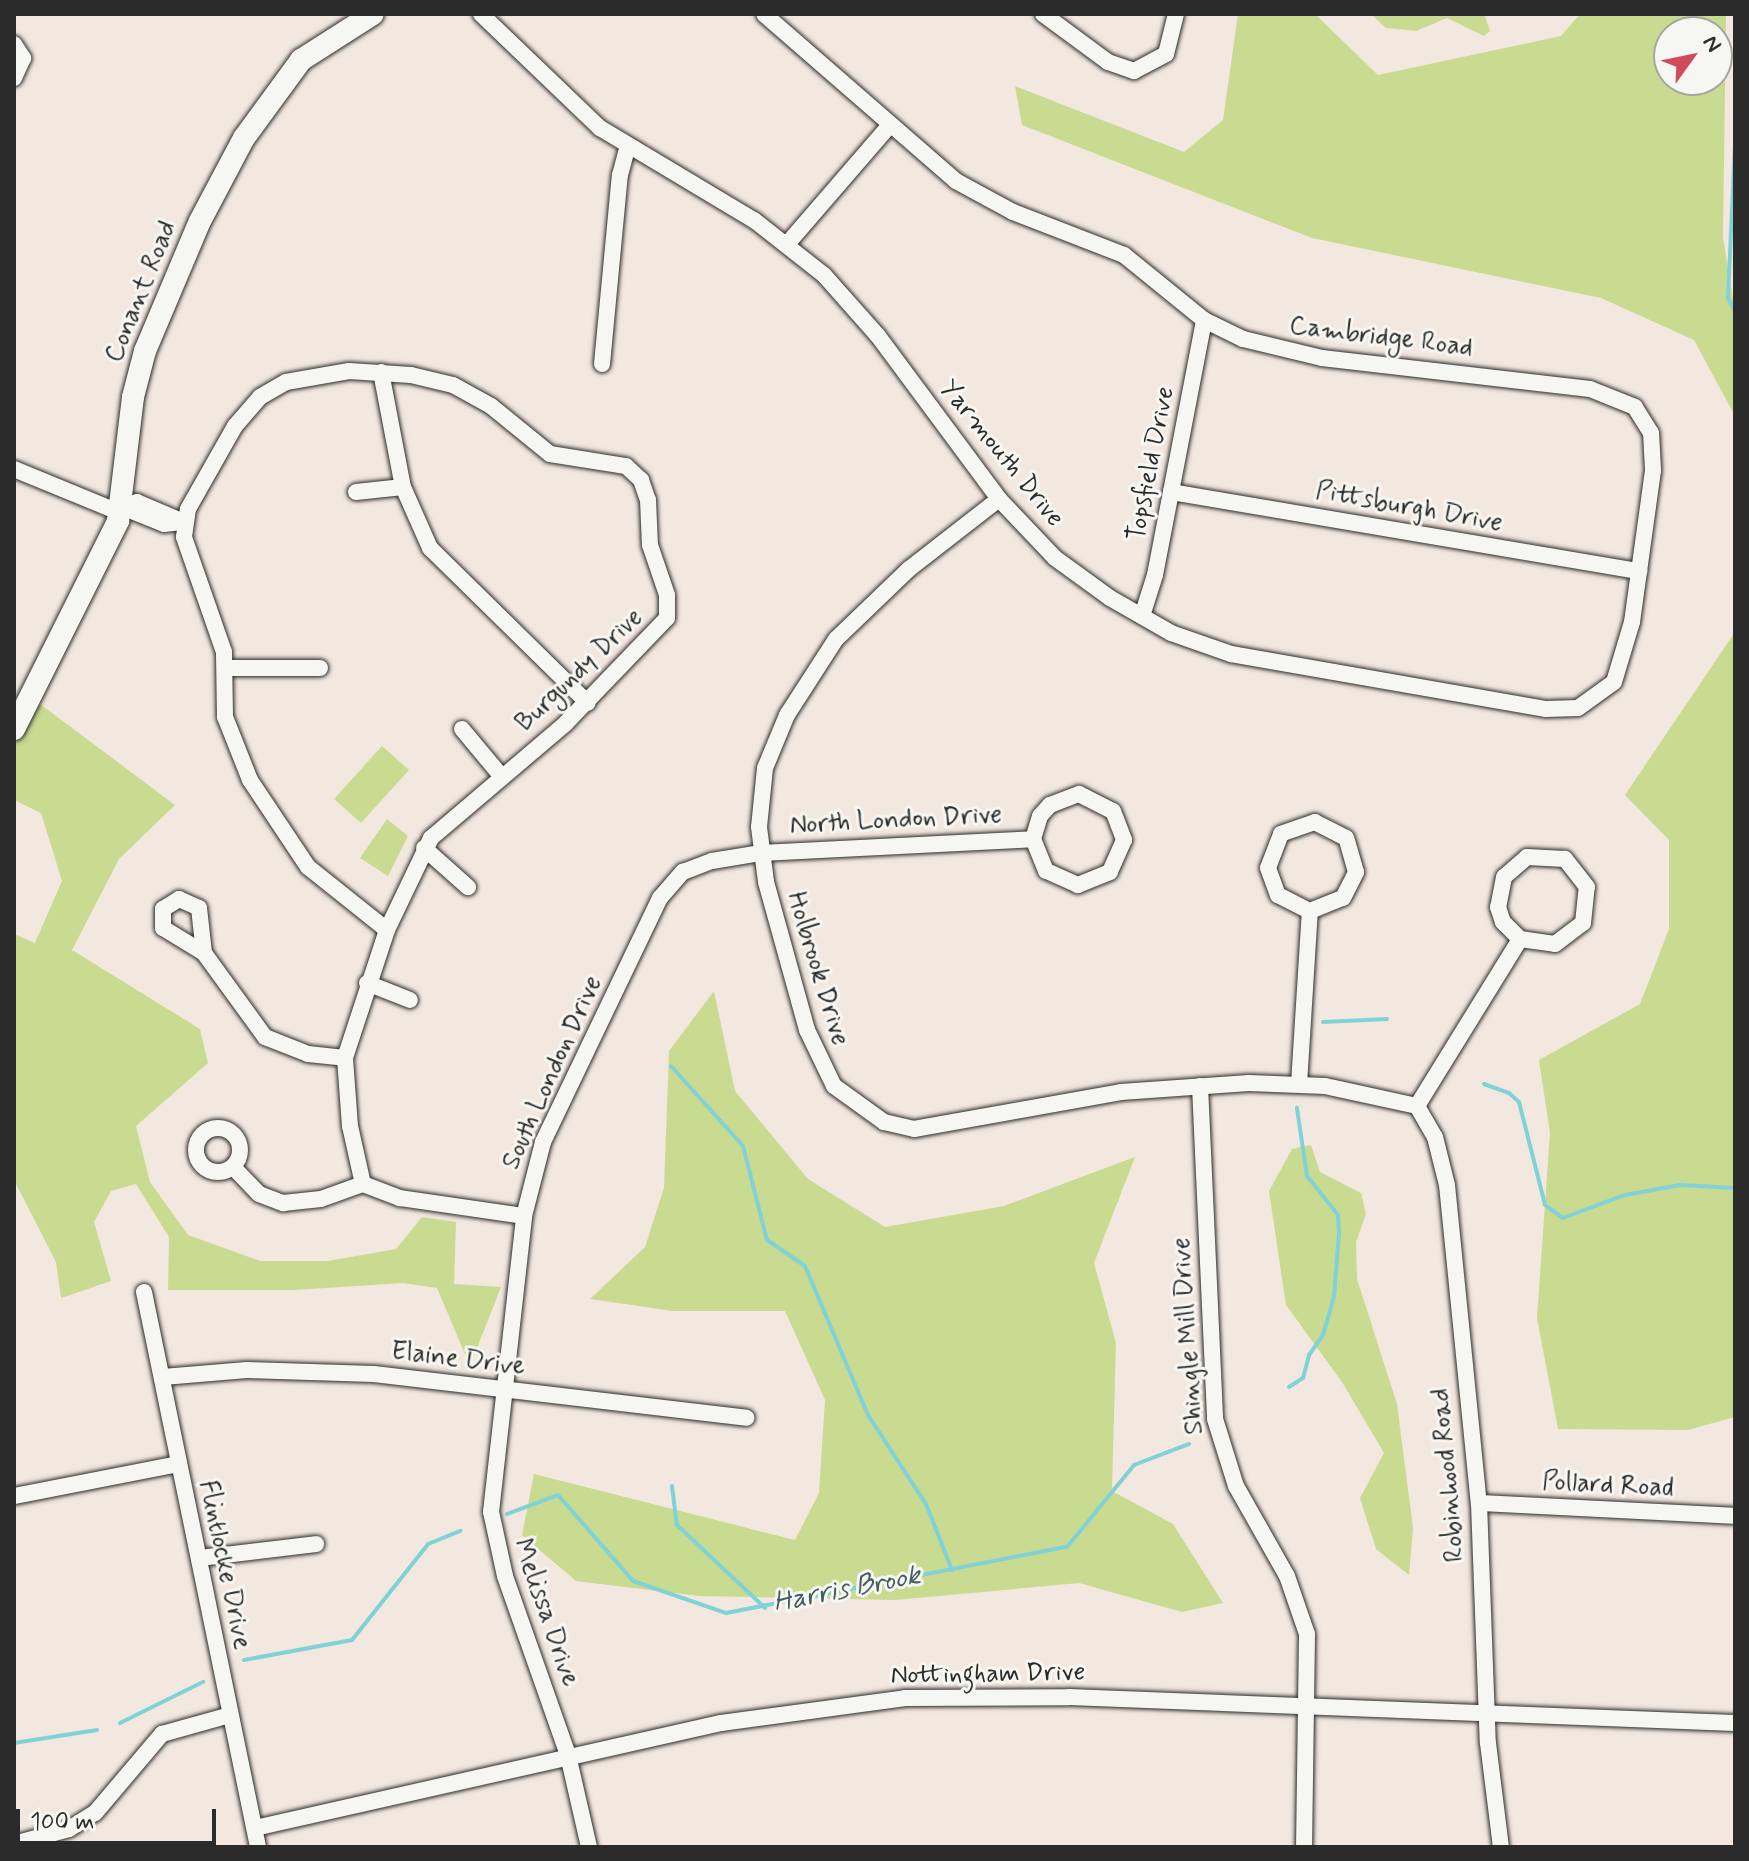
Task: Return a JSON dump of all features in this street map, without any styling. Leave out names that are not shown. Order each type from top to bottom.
[{"type":"street","name":"Conant Road","points":[[14,729],[95,574],[121,510],[133,397],[145,351],[200,221],[244,138],[301,60],[373,14]]},
{"type":"street","name":"Yarmouth Drive","points":[[481,14],[577,108],[627,148],[788,243],[878,336],[999,499],[1055,558],[1142,616],[1197,643],[1263,661],[1564,711],[1593,702],[1614,682],[1627,651],[1639,571]]},
{"type":"street","name":"Cambridge Road","points":[[764,14],[973,193],[1124,255],[1204,320],[1288,352],[1590,389],[1623,398],[1645,418],[1655,449],[1639,571]]},
{"type":"street","points":[[1043,14],[1108,62],[1134,71],[1166,54],[1176,14]]},
{"type":"street","points":[[14,44],[23,58],[14,78]]},
{"type":"street","points":[[788,243],[890,125]]},
{"type":"street","points":[[602,364],[620,175],[627,148]]},
{"type":"street","name":"Topsfield Drive","points":[[1142,616],[1171,492],[1204,320]]},
{"type":"street","points":[[381,372],[403,487],[419,530],[441,562],[588,703]]},
{"type":"street","name":"Burgundy Drive","points":[[184,522],[224,444],[260,397],[304,377],[381,372],[453,385],[491,406],[550,454],[626,466],[641,480],[648,500],[650,545],[667,595],[667,618],[588,703],[440,828],[424,848],[387,930],[367,983],[345,1058],[350,1126],[363,1184]]},
{"type":"street","points":[[14,469],[164,524],[184,522],[187,548],[228,668],[224,705],[230,732],[278,829],[324,882],[387,930]]},
{"type":"street","points":[[356,492],[403,487]]},
{"type":"street","name":"Pittsburgh Drive","points":[[1171,492],[1639,571]]},
{"type":"street","name":"Holbrook Drive","points":[[999,499],[909,569],[819,660],[787,715],[765,768],[761,853],[817,1060],[857,1107],[884,1122],[938,1128],[1100,1095],[1200,1086],[1299,1084],[1417,1106]]},
{"type":"street","points":[[228,668],[320,668]]},
{"type":"street","points":[[462,729],[502,777]]},
{"type":"street","name":"North London Drive","points":[[1079,794],[1113,811],[1124,840],[1110,872],[1078,885],[1046,871],[1033,839],[1036,823],[1050,805],[1079,794]]},
{"type":"street","points":[[1315,822],[1341,833],[1356,865],[1343,898],[1310,911],[1278,895],[1268,868],[1281,834],[1315,822]]},
{"type":"street","name":"North London Drive","points":[[761,853],[1033,839]]},
{"type":"street","points":[[424,848],[468,887]]},
{"type":"street","name":"South London Drive","points":[[503,1389],[524,1216],[543,1142],[660,898],[693,867],[761,853]]},
{"type":"street","points":[[1527,857],[1565,859],[1587,887],[1583,923],[1555,944],[1520,939],[1503,922],[1498,907],[1504,877],[1527,857]]},
{"type":"street","points":[[1299,1084],[1310,911]]},
{"type":"street","points":[[1417,1106],[1520,939]]},
{"type":"street","points":[[204,953],[265,1037],[308,1054],[345,1058]]},
{"type":"street","points":[[367,983],[410,1000]]},
{"type":"street","name":"Shingle Mill Drive","points":[[1200,1086],[1215,1419],[1236,1486],[1287,1576],[1302,1614],[1308,1707],[1304,1847]]},
{"type":"street","name":"Robinhood Road","points":[[1417,1106],[1435,1137],[1447,1185],[1479,1503],[1488,1713],[1501,1847]]},
{"type":"street","points":[[233,1167],[259,1194],[283,1203],[321,1199],[363,1184],[400,1198],[524,1216]]},
{"type":"street","name":"Flintlocke Drive","points":[[144,1292],[258,1847]]},
{"type":"street","name":"Elaine Drive","points":[[163,1377],[247,1370],[327,1372],[746,1418]]},
{"type":"street","name":"Melissa Drive","points":[[503,1389],[493,1529],[568,1755],[589,1847]]},
{"type":"street","points":[[14,1496],[179,1464]]},
{"type":"street","name":"Pollard Road","points":[[1479,1503],[1735,1516]]},
{"type":"street","points":[[199,1558],[316,1544]]},
{"type":"street","name":"Nottingham Drive","points":[[255,1828],[568,1755],[761,1716],[905,1698],[1008,1695],[1735,1723]]},
{"type":"street","points":[[14,1844],[89,1818],[162,1734],[230,1715]]},
{"type":"green space","points":[[1238,14],[1315,14],[1378,75],[1561,36],[1580,14],[1726,14],[1653,16],[1653,96],[1725,96],[1723,237],[1735,312],[1735,416],[1694,340],[1601,298],[1312,238],[1022,125],[1015,86],[1184,152],[1223,120]]},
{"type":"green space","points":[[1371,14],[1484,14],[1490,31],[1484,36],[1447,18],[1416,31],[1386,28]]},
{"type":"green space","points":[[1735,632],[1735,1417],[1688,1430],[1558,1429],[1537,1318],[1550,1133],[1539,1060],[1640,1004],[1669,929],[1669,840],[1625,795]]},
{"type":"green space","points":[[40,704],[175,805],[119,859],[72,950],[200,1029],[208,1063],[136,1126],[150,1182],[188,1235],[260,1261],[328,1261],[396,1249],[422,1217],[456,1222],[454,1284],[501,1287],[470,1366],[437,1288],[403,1283],[294,1290],[168,1290],[169,1237],[136,1184],[111,1191],[94,1222],[111,1281],[61,1298],[56,1262],[14,1180],[14,934],[35,943],[62,881],[41,813],[14,800],[14,746]]},
{"type":"green space","points":[[382,746],[409,770],[361,823],[334,799]]},
{"type":"green space","points":[[387,819],[408,836],[388,876],[360,858]]},
{"type":"green space","points":[[714,991],[735,1091],[808,1179],[885,1227],[1004,1206],[1135,1157],[1094,1263],[1116,1343],[1112,1491],[1173,1524],[1223,1603],[1182,1612],[1079,1583],[896,1600],[699,1596],[576,1581],[522,1535],[534,1474],[795,1540],[819,1493],[825,1400],[785,1311],[673,1311],[590,1299],[645,1247],[664,1188],[669,1051]]},
{"type":"green space","points":[[1311,1145],[1320,1172],[1361,1193],[1366,1214],[1356,1242],[1357,1279],[1397,1404],[1413,1528],[1409,1575],[1376,1549],[1360,1498],[1384,1453],[1342,1382],[1286,1305],[1269,1191],[1292,1149]]},
{"type":"waterway","points":[[1735,144],[1728,298],[1735,311]]},
{"type":"waterway","name":"Harris Brook","points":[[1323,1022],[1387,1019]]},
{"type":"waterway","points":[[671,1066],[743,1146],[767,1240],[805,1266],[868,1415],[926,1504],[952,1570]]},
{"type":"waterway","name":"Harris Brook","points":[[1484,1084],[1509,1093],[1519,1102],[1545,1205],[1563,1218],[1625,1195],[1680,1185],[1735,1188]]},
{"type":"waterway","name":"Harris Brook","points":[[1289,1387],[1303,1378],[1309,1355],[1323,1335],[1334,1297],[1339,1234],[1338,1215],[1307,1176],[1297,1108]]},
{"type":"waterway","name":"Harris Brook","points":[[507,1514],[558,1495],[633,1581],[726,1613],[1067,1547],[1134,1465],[1189,1444]]},
{"type":"waterway","points":[[672,1486],[677,1525],[765,1608]]},
{"type":"waterway","name":"Harris Brook","points":[[244,1660],[352,1640],[428,1544],[460,1531]]},
{"type":"waterway","name":"Harris Brook","points":[[120,1723],[203,1682]]},
{"type":"waterway","name":"Harris Brook","points":[[14,1743],[97,1730]]}]
